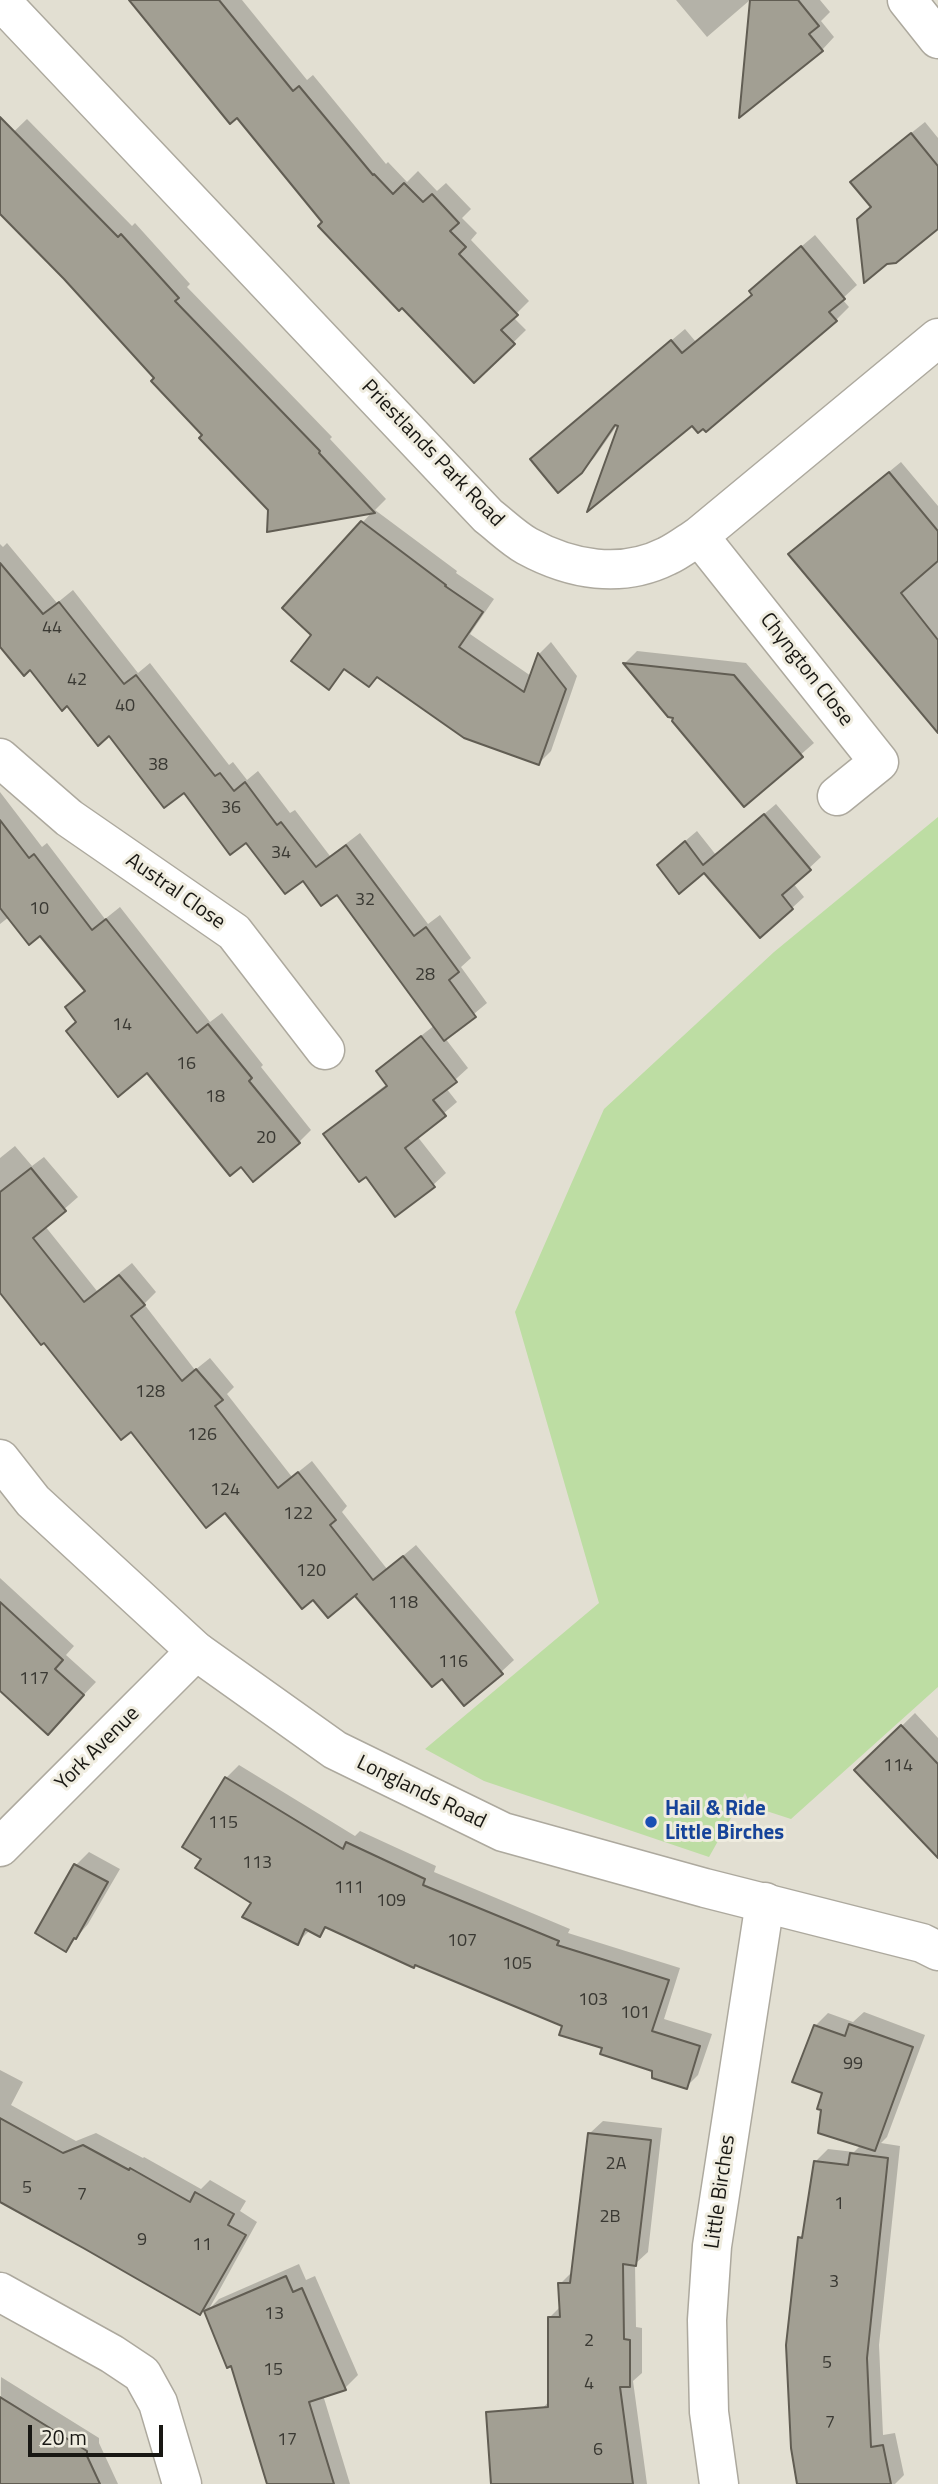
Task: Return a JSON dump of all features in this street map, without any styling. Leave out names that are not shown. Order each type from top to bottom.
[{"type":"street","name":"Priestlands Park Road","points":[[0,0],[488,516],[526,545],[562,562],[602,571],[631,569],[666,557],[699,536],[938,338]]},
{"type":"street","points":[[907,0],[938,38]]},
{"type":"street","name":"Chyngton Close","points":[[699,536],[879,762],[837,796]]},
{"type":"street","name":"Austral Close","points":[[0,758],[68,818],[234,932],[325,1050]]},
{"type":"street","name":"Longlands Road","points":[[0,1459],[33,1501],[196,1651],[335,1751],[503,1832],[705,1888],[922,1943],[938,1951]]},
{"type":"street","name":"York Avenue","points":[[0,1847],[196,1651]]},
{"type":"street","name":"Little Birches","points":[[719,2484],[709,2412],[707,2320],[712,2246],[765,1902]]},
{"type":"street","points":[[0,2292],[112,2354],[142,2374],[158,2403],[182,2484]]},
{"type":"green space","points":[[938,817],[938,1687],[791,1819],[751,1806],[745,1793],[709,1857],[484,1781],[425,1749],[599,1603],[515,1312],[604,1109],[774,952]]},
{"type":"building","points":[[129,0],[219,0],[293,91],[299,86],[373,175],[393,194],[404,183],[423,202],[432,194],[459,223],[450,231],[466,247],[459,254],[518,315],[501,330],[515,344],[474,383],[402,308],[399,311],[318,226],[322,222],[237,118],[230,124]]},
{"type":"building","points":[[750,0],[798,0],[819,26],[809,34],[823,51],[739,118]]},
{"type":"building","points":[[0,117],[118,237],[121,234],[179,298],[175,301],[320,451],[375,513],[267,532],[268,510],[199,438],[202,435],[151,381],[154,378],[64,279],[0,214]]},
{"type":"building","points":[[911,133],[938,166],[938,229],[896,263],[887,264],[864,283],[857,219],[871,207],[850,182]]},
{"type":"building","points":[[801,246],[845,299],[829,312],[837,321],[706,432],[703,429],[698,433],[692,426],[587,512],[618,426],[615,425],[582,473],[558,493],[530,459],[671,340],[682,353],[752,295],[749,291]]},
{"type":"building","points":[[889,472],[938,531],[938,561],[901,593],[938,640],[938,733],[788,554]]},
{"type":"building","points":[[361,521],[483,612],[459,647],[524,692],[538,653],[566,689],[539,765],[464,738],[377,677],[369,687],[344,669],[329,690],[291,661],[311,635],[282,608]]},
{"type":"building","points":[[0,563],[43,614],[59,602],[124,684],[136,675],[215,776],[220,773],[234,791],[245,782],[277,825],[281,822],[316,867],[346,845],[414,936],[426,927],[459,972],[449,980],[476,1017],[444,1041],[337,895],[321,906],[303,881],[285,894],[246,843],[230,855],[184,793],[164,808],[109,736],[98,746],[67,706],[62,711],[30,670],[24,676],[0,647]]},
{"type":"building","points":[[623,663],[734,675],[803,757],[744,807],[672,721],[673,718],[668,717]]},
{"type":"building","points":[[764,814],[811,870],[782,895],[793,909],[760,938],[704,873],[679,894],[657,865],[685,841],[703,865]]},
{"type":"building","points":[[0,820],[29,858],[34,854],[92,930],[106,919],[197,1033],[208,1024],[252,1078],[249,1081],[300,1143],[253,1182],[241,1167],[230,1176],[147,1073],[118,1097],[66,1031],[76,1022],[65,1007],[85,991],[40,936],[29,945],[0,908]]},
{"type":"building","points":[[421,1036],[457,1082],[433,1100],[446,1116],[405,1148],[435,1187],[395,1217],[366,1177],[359,1182],[323,1134],[387,1086],[376,1071]]},
{"type":"building","points":[[31,1168],[66,1211],[33,1238],[84,1302],[119,1275],[145,1305],[131,1316],[182,1381],[196,1369],[223,1400],[215,1406],[278,1488],[298,1472],[336,1520],[330,1525],[373,1580],[403,1556],[503,1674],[464,1706],[442,1679],[432,1687],[355,1596],[357,1594],[328,1618],[313,1600],[302,1609],[225,1513],[206,1528],[131,1432],[121,1440],[44,1343],[41,1345],[0,1293],[0,1192]]},
{"type":"building","points":[[0,1602],[63,1660],[55,1669],[84,1695],[48,1735],[0,1691]]},
{"type":"building","points":[[901,1725],[938,1764],[938,1858],[854,1770]]},
{"type":"building","points":[[225,1777],[343,1849],[346,1842],[425,1879],[423,1885],[559,1941],[557,1945],[669,1980],[652,2031],[700,2046],[687,2089],[652,2078],[652,2071],[600,2054],[602,2048],[559,2035],[562,2026],[415,1965],[414,1968],[325,1927],[320,1937],[305,1929],[298,1945],[242,1917],[251,1903],[195,1868],[201,1859],[182,1847]]},
{"type":"building","points":[[74,1864],[108,1882],[66,1952],[35,1933]]},
{"type":"building","points":[[849,2024],[913,2047],[875,2151],[818,2133],[821,2110],[817,2109],[822,2093],[792,2082],[814,2025],[845,2036]]},
{"type":"building","points":[[0,2118],[63,2153],[83,2145],[190,2202],[195,2192],[234,2214],[228,2225],[246,2235],[200,2315],[0,2202]]},
{"type":"building","points":[[588,2133],[651,2140],[636,2266],[623,2264],[624,2339],[630,2340],[630,2387],[620,2387],[633,2484],[491,2484],[486,2412],[548,2407],[548,2317],[560,2317],[558,2283],[570,2283]]},
{"type":"building","points":[[850,2153],[888,2158],[867,2358],[871,2447],[883,2445],[891,2484],[797,2484],[791,2448],[786,2345],[798,2237],[802,2238],[814,2161],[848,2165]]},
{"type":"building","points":[[286,2276],[293,2292],[302,2288],[346,2390],[309,2402],[334,2484],[267,2484],[231,2366],[227,2368],[204,2311]]},
{"type":"building","points":[[0,2397],[87,2451],[100,2484],[0,2484]]},
{"type":"place","name":"Hail & Ride Little Birches","points":[[651,1822]]}]
